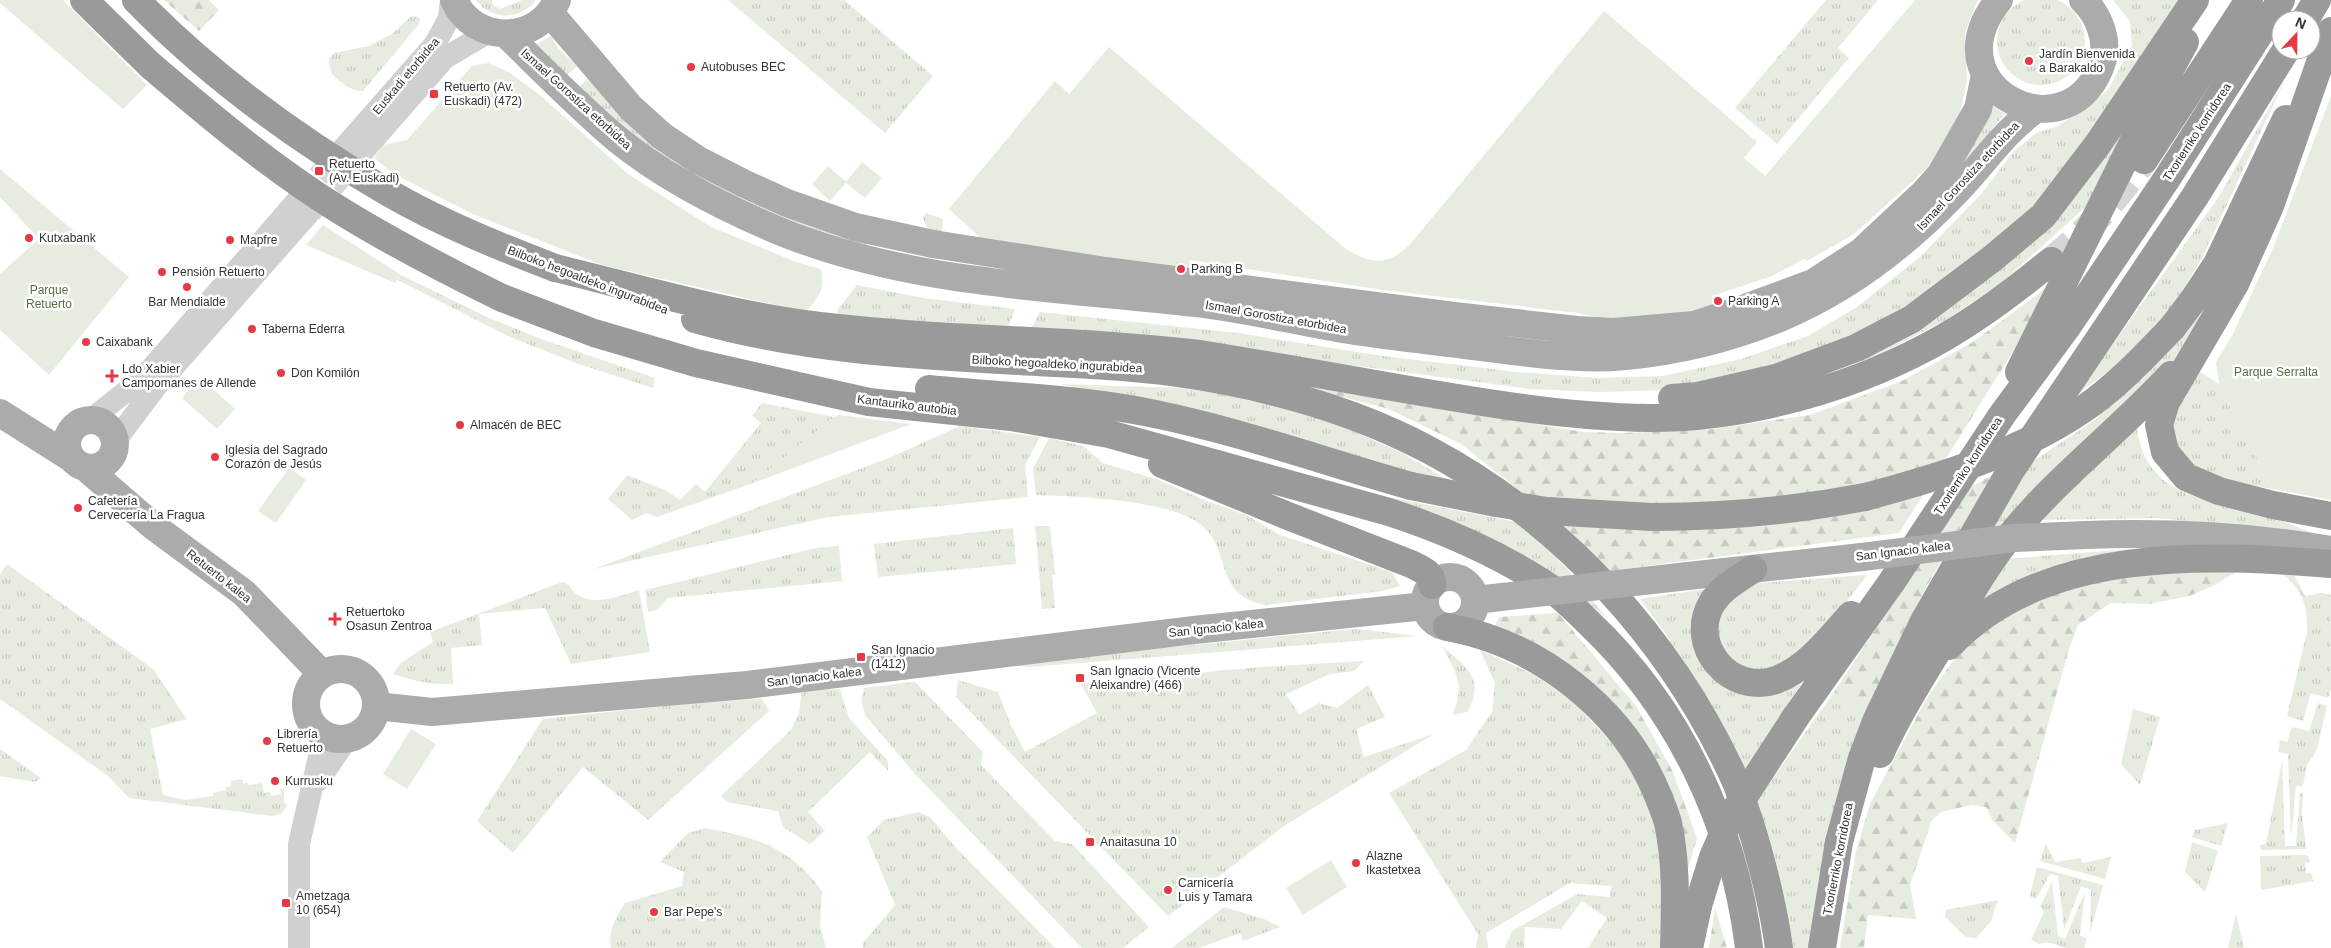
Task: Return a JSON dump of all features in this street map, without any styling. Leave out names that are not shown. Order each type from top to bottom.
[{"type":"highway","name":"Kantauriko autobia","points":[[84,0],[150,65],[201,108],[307,187],[378,232],[502,298],[548,317],[643,349],[733,372],[868,402],[1011,417],[1084,415]]},
{"type":"highway","name":"Bilboko hegoaldeko ingurabidea","points":[[136,0],[180,42],[225,80],[271,116],[333,159],[422,211],[486,240],[667,311],[736,331],[800,342],[921,356],[1114,356],[1170,372],[1227,382],[1313,403],[1354,417],[1429,450],[1492,488],[1543,526],[1584,563],[1623,604],[1676,674],[1705,721],[1737,782],[1763,864],[1775,918],[1779,948]]},
{"type":"highway","points":[[1401,388],[1590,403],[1698,396],[1776,378],[1856,348],[1912,319],[1993,258],[2042,216],[2098,144],[2195,0]]},
{"type":"highway","points":[[2002,415],[2032,344],[2162,84],[2210,0]]},
{"type":"highway","points":[[2144,160],[2249,0]]},
{"type":"highway","name":"Txorierriko korridorea","points":[[1689,948],[1698,906],[1713,858],[1730,818],[1795,718],[1891,583],[2002,415],[2067,327],[2166,180],[2280,0]]},
{"type":"highway","points":[[1084,415],[1155,414],[1221,430],[1411,486],[1488,502],[1548,511],[1652,517],[1746,515],[1795,510],[1865,497],[1946,474],[1990,458],[2045,432],[2082,410],[2116,383],[2172,328],[2194,299],[2228,242],[2331,30]]},
{"type":"highway","points":[[2331,30],[2270,206],[2238,278],[2166,402],[2159,425],[2165,452],[2186,477],[2219,491],[2273,505],[2331,516]]},
{"type":"highway","name":"Txorierriko korridorea","points":[[1822,948],[1839,842],[1860,766],[1877,719],[1907,655],[1948,577],[2011,470],[2188,206],[2280,60]]},
{"type":"highway","points":[[1114,356],[1200,354],[1522,408],[1594,416],[1651,418],[1696,415],[1774,402],[1830,387],[1886,366],[1944,338],[1987,311],[2051,261]]},
{"type":"highway","points":[[1839,842],[1882,750],[1923,675],[1983,573],[2014,531],[2040,502],[2146,403],[2202,340]]},
{"type":"highway","points":[[1084,415],[1109,434],[1158,462],[1288,516],[1412,564],[1430,575],[1433,579],[1429,595]]},
{"type":"highway","points":[[1109,434],[1339,497],[1432,526],[1472,544],[1545,584],[1605,638],[1634,670],[1663,710],[1686,748],[1712,800],[1735,876],[1749,948]]},
{"type":"highway","points":[[2273,505],[2331,532]]},
{"type":"highway","points":[[1923,675],[1964,631],[1988,612],[2039,585],[2115,567],[2182,560],[2287,560],[2331,564]]},
{"type":"highway","points":[[1753,569],[1734,581],[1716,598],[1708,614],[1705,628],[1711,654],[1720,668],[1732,677],[1745,683],[1762,684],[1792,672],[1812,657],[1857,608],[1873,594],[1891,583]]},
{"type":"highway","points":[[1447,627],[1475,632],[1506,644],[1569,681],[1597,704],[1618,727],[1636,752],[1650,775],[1668,823],[1675,880],[1674,948]]},
{"type":"main road","name":"Ismael Gorostiza etorbidea","points":[[453,0],[466,18],[475,25],[497,33],[618,140],[688,187],[779,231],[856,258],[943,276],[1203,304],[1356,332],[1516,351],[1586,356],[1622,356],[1697,343],[1781,317],[1823,297],[1868,270],[1915,232],[1957,191],[2020,120],[2036,109]]},
{"type":"main road","points":[[1999,0],[1986,16],[1979,35],[1979,55],[1985,75],[1998,92],[2016,104],[2036,109],[2056,108],[2074,101],[2088,89],[2099,73],[2104,54],[2103,35],[2097,17],[2084,0]]},
{"type":"main road","name":"Ismael Gorostiza etorbidea","points":[[553,6],[631,108],[662,136],[698,160],[743,183],[787,203],[854,227],[933,244],[1105,271],[1445,315],[1576,330],[1614,332],[1694,325],[1812,283],[1861,252],[1923,194],[1941,174],[1978,109],[1985,75]]},
{"type":"main road","points":[[497,33],[530,29],[553,6]]},
{"type":"main road","points":[[2,415],[38,422],[104,424],[113,434],[113,449],[117,462],[138,506],[153,526]]},
{"type":"main road","points":[[2,415],[78,463],[103,465],[113,449]]},
{"type":"main road","points":[[83,422],[68,437],[68,452],[78,463],[153,526]]},
{"type":"main road","name":"Retuerto kalea","points":[[153,526],[244,593],[322,674]]},
{"type":"main road","name":"San Ignacio kalea","points":[[1476,600],[2014,538],[2147,533],[2214,535],[2288,542],[2331,550]]},
{"type":"main road","points":[[1446,577],[1456,578],[1470,586],[1476,600],[1470,619],[1455,627],[1447,627],[1433,620],[1429,595],[1446,577]]},
{"type":"main road","name":"San Ignacio kalea","points":[[376,706],[432,712],[747,685],[1194,630],[1370,612],[1429,595]]},
{"type":"main road","points":[[334,669],[346,669],[359,673],[368,681],[375,694],[376,706],[373,720],[362,733],[335,737],[310,721],[305,704],[312,682],[322,674],[334,669]]},
{"type":"street","name":"Euskadi etorbidea","points":[[453,0],[449,18],[435,44],[354,149],[445,58],[497,33]]},
{"type":"street","points":[[83,422],[143,378],[302,208],[155,388],[113,449]]},
{"type":"street","points":[[299,948],[299,844],[311,794],[335,737]]},
{"type":"green space","points":[[2041,-3],[2058,1],[2072,10],[2081,24],[2085,41],[2081,58],[2072,72],[2058,81],[2041,85],[2024,81],[2010,72],[2001,58],[1997,41],[2001,24],[2010,10],[2024,1]]},
{"type":"green space","points":[[0,0],[63,0],[147,85],[123,109],[0,3]]},
{"type":"green space","points":[[164,0],[209,0],[219,10],[199,31]]},
{"type":"green space","points":[[476,0],[492,0],[493,5],[500,9],[522,0],[536,0],[522,12],[506,15],[489,11]]},
{"type":"green space","points":[[728,0],[844,0],[933,76],[885,133]]},
{"type":"green space","points":[[1826,0],[1878,0],[1838,48],[1849,58],[1777,144],[1735,108]]},
{"type":"green space","points":[[1915,0],[1978,0],[1965,32],[1967,81],[1959,118],[1936,160],[1854,234],[1807,261],[1804,259],[1772,276],[1712,296],[1715,309],[1619,322],[1578,313],[1383,290],[1190,260],[1188,271],[985,242],[949,209],[1055,81],[1069,94],[1109,47],[1346,249],[1364,258],[1380,261],[1395,256],[1411,243],[1604,11],[1757,142],[1744,158],[1765,176]]},
{"type":"green space","points":[[2113,0],[2185,0],[2126,86],[2040,199],[1994,246],[1884,325],[1760,371],[1666,390],[1599,392],[1529,389],[1240,350],[1029,332],[1040,312],[1237,333],[1383,356],[1517,372],[1598,378],[1663,376],[1741,359],[1808,336],[1857,307],[1921,256],[1982,193],[2013,152],[2036,133],[2058,126],[2082,111],[2108,90],[2132,46],[2130,21]]},
{"type":"green space","points":[[416,16],[420,19],[419,24],[363,91],[350,88],[331,73],[329,59],[334,53],[369,46],[392,34],[410,17]]},
{"type":"green space","points":[[551,36],[558,48],[577,66],[564,78],[533,46]]},
{"type":"green space","points":[[489,63],[510,73],[541,96],[628,174],[711,227],[796,262],[821,269],[822,288],[815,301],[806,312],[602,265],[473,214],[394,174],[374,158],[383,145],[407,140],[472,66]]},
{"type":"green space","points":[[587,79],[617,107],[868,240],[866,249],[815,236],[676,171],[576,90]]},
{"type":"green space","points":[[2284,82],[2202,258],[2170,311],[2134,353],[2077,394],[2218,198]]},
{"type":"green space","name":"Parque Serralta","points":[[2331,96],[2331,500],[2273,489],[2219,384],[2216,362],[2233,334],[2274,246]]},
{"type":"green space","points":[[1992,104],[2005,113],[1957,180],[1962,160],[1976,140]]},
{"type":"green space","points":[[2128,122],[2090,203],[2001,283],[1946,320],[1878,355],[1805,381],[1944,307]]},
{"type":"green space","points":[[862,162],[882,178],[865,198],[846,183],[830,201],[812,184],[828,166],[846,182]]},
{"type":"green space","name":"Parque Retuerto","points":[[0,169],[129,277],[49,375],[0,330],[0,274],[39,239],[0,197]]},
{"type":"green space","points":[[926,213],[943,219],[942,234],[927,227],[923,217]]},
{"type":"green space","points":[[323,225],[401,275],[395,283],[306,245]]},
{"type":"green space","points":[[401,275],[489,318],[544,340],[655,378],[653,388],[576,363],[510,337],[398,280]]},
{"type":"green space","points":[[2220,281],[2175,361],[1942,620],[2029,464],[2095,420],[2137,380]]},
{"type":"green space","points":[[857,285],[923,298],[1015,309],[1007,330],[839,316],[837,310]]},
{"type":"green space","points":[[2046,288],[2014,350],[1899,533],[1609,571],[1528,497],[1461,444],[1389,409],[1282,381],[1583,432],[1622,433],[1713,429],[1810,415],[1902,381],[1973,342]]},
{"type":"green space","points":[[2199,371],[2219,384],[2273,489],[2204,478],[2179,459],[2169,436],[2173,415]]},
{"type":"green space","points":[[199,377],[235,409],[217,429],[182,398]]},
{"type":"green space","points":[[1060,384],[1180,388],[1244,397],[1316,414],[1402,453],[1451,482],[1390,470],[1192,412]]},
{"type":"green space","points":[[762,403],[834,417],[753,483],[657,517],[646,513],[632,520],[608,499],[627,475],[667,491],[680,500],[696,484],[705,492],[761,423],[752,416]]},
{"type":"green space","points":[[839,415],[911,424],[753,483],[834,417]]},
{"type":"green space","points":[[960,426],[1040,437],[1025,465],[1028,497],[829,517],[594,569],[889,458]]},
{"type":"green space","points":[[2137,429],[2142,451],[2152,468],[2164,481],[2197,497],[2263,514],[2316,534],[2157,518],[2037,520]]},
{"type":"green space","points":[[1049,438],[1083,446],[1103,463],[1159,480],[1204,500],[1246,515],[1280,535],[1392,572],[1400,586],[1383,591],[1266,605],[1249,600],[1237,592],[1230,582],[1217,546],[1210,535],[1200,524],[1186,516],[1167,509],[1121,501],[1036,495],[1033,469]]},
{"type":"green space","points":[[289,468],[306,480],[276,523],[258,511]]},
{"type":"green space","points":[[2000,471],[1954,540],[1933,576],[1913,612],[1865,712],[1834,692],[1969,488]]},
{"type":"green space","points":[[1387,497],[1522,523],[1568,570],[1607,618],[1546,570],[1464,530]]},
{"type":"green space","points":[[1035,526],[1050,526],[1055,575],[1052,575],[1055,608],[1042,609]]},
{"type":"green space","points":[[1013,528],[1016,564],[878,577],[874,544]]},
{"type":"green space","points":[[839,546],[842,581],[668,598],[657,610],[648,612],[645,590],[816,548]]},
{"type":"green space","points":[[2170,546],[1975,609],[2005,559]]},
{"type":"green space","points":[[7,564],[153,669],[187,719],[150,729],[163,795],[185,800],[213,796],[213,793],[226,790],[226,787],[231,786],[231,781],[242,779],[243,784],[262,783],[264,793],[270,792],[271,796],[281,794],[280,789],[284,788],[284,802],[287,806],[282,813],[273,816],[129,798],[108,776],[0,699],[0,574]]},
{"type":"green space","points":[[2290,567],[2305,596],[2321,593],[2331,595],[2331,689],[2328,698],[2311,693],[2303,721],[2287,716],[2307,632],[2305,605],[2302,598],[2294,585],[2280,572]]},
{"type":"green space","points":[[2241,569],[2213,586],[2189,596],[2149,604],[2111,603],[2078,625],[2069,649],[2015,843],[1993,821],[1986,807],[1971,805],[1941,812],[1932,820],[1910,885],[1916,919],[1868,915],[1864,948],[1840,948],[1856,851],[1870,804],[1928,696],[1966,643],[2018,603],[2091,578]]},
{"type":"green space","points":[[1867,575],[1826,629],[1793,662],[1750,675],[1717,644],[1719,610],[1746,584]]},
{"type":"green space","points":[[562,582],[569,585],[575,593],[583,598],[592,600],[611,598],[639,590],[650,652],[571,664],[545,608],[479,614],[482,645],[451,648],[453,684],[423,682],[393,674],[401,663],[433,642],[430,632]]},
{"type":"green space","points":[[1705,589],[1696,607],[1697,635],[1772,693],[1801,684],[1745,771],[1723,726],[1697,682],[1670,640],[1640,599]]},
{"type":"green space","points":[[1558,613],[1636,706],[1672,770],[1697,838],[1686,875],[1643,746],[1492,632],[1499,617]]},
{"type":"green space","points":[[1355,629],[1418,636],[1029,667],[998,664]]},
{"type":"green space","points":[[1443,647],[1460,661],[1471,675],[1474,683],[1475,691],[1467,712],[1452,715],[1458,696],[1458,680]]},
{"type":"green space","points":[[1480,650],[1537,676],[1577,705],[1615,747],[1639,782],[1659,831],[1664,886],[1662,948],[1588,948],[1607,918],[1582,901],[1561,929],[1525,927],[1524,948],[1505,948],[1512,931],[1577,894],[1610,897],[1611,886],[1570,883],[1486,933],[1488,948],[1476,948],[1478,934],[1389,793],[1466,750],[1492,712],[1495,683]]},
{"type":"green space","points":[[1364,661],[1354,671],[1330,674],[1286,694],[1299,715],[1319,703],[1337,708],[1368,685],[1385,717],[1356,729],[1364,757],[1434,734],[1284,826],[1168,916],[956,697],[958,680],[998,692],[1010,723],[1025,752],[1097,713],[1081,684],[1260,667]]},
{"type":"green space","points":[[915,682],[983,752],[981,765],[1055,841],[1072,844],[1149,927],[1123,948],[1082,948],[915,774],[865,715],[861,700],[864,688]]},
{"type":"green space","points":[[840,689],[849,718],[888,761],[888,771],[870,752],[808,812],[825,831],[810,844],[783,827],[778,811],[727,802],[721,796],[791,730],[799,713],[802,690]]},
{"type":"green space","points":[[1834,692],[1865,712],[1818,882],[1811,948],[1793,948],[1780,887],[1754,805]]},
{"type":"green space","points":[[762,699],[769,711],[648,820],[583,767],[513,853],[477,821],[543,719],[693,703]]},
{"type":"green space","points":[[2318,703],[2327,706],[2317,749],[2307,765],[2303,786],[2296,786],[2291,838],[2288,754],[2278,752],[2280,740],[2287,742],[2292,727],[2309,731]]},
{"type":"green space","points":[[2133,709],[2160,717],[2140,785],[2121,764]]},
{"type":"green space","points":[[411,729],[436,744],[407,789],[383,774]]},
{"type":"green space","points":[[0,749],[41,778],[35,782],[0,776]]},
{"type":"green space","points":[[2282,761],[2285,846],[2296,846],[2300,793],[2303,794],[2302,813],[2306,849],[2261,850],[2260,845],[2266,844]]},
{"type":"green space","points":[[918,812],[930,817],[957,849],[1055,948],[863,948],[863,943],[895,905],[867,837],[884,820]]},
{"type":"green space","points":[[2228,823],[2221,846],[2192,837],[2195,830]]},
{"type":"green space","points":[[705,828],[756,841],[785,854],[798,864],[822,891],[820,925],[826,948],[611,948],[610,936],[616,918],[625,903],[682,886],[684,872],[660,862],[688,833]]},
{"type":"green space","points":[[2192,842],[2218,851],[2205,892],[2185,872]]},
{"type":"green space","points":[[2046,844],[2055,862],[2081,858],[2082,863],[2111,857],[2105,879],[2040,861]]},
{"type":"green space","points":[[2308,855],[2310,862],[2305,863],[2306,874],[2311,873],[2313,881],[2261,890],[2260,856]]},
{"type":"green space","points":[[1331,860],[1347,887],[1303,915],[1286,888]]},
{"type":"green space","points":[[2037,867],[2103,885],[2090,933],[2091,890],[2081,886],[2064,930],[2058,876],[2050,874],[2036,899],[2030,896]]},
{"type":"green space","points":[[2052,882],[2058,936],[2065,939],[2085,892],[2080,935],[2087,939],[2084,948],[2067,948],[2047,943],[2039,944],[2031,940],[2044,912],[2040,907]]},
{"type":"green space","points":[[1998,900],[1991,921],[1976,938],[1966,937],[1945,917],[1946,910]]},
{"type":"green space","points":[[1224,907],[1264,919],[1280,927],[1243,941],[1240,933],[1199,948],[1172,948]]},
{"type":"green space","points":[[1715,908],[1727,948],[1709,948]]},
{"type":"green space","points":[[2236,914],[2244,948],[2228,948]]},
{"type":"tunnel","points":[[296,201],[345,146]]},
{"type":"tunnel","points":[[311,212],[359,157]]},
{"type":"tunnel","points":[[2051,261],[2065,250],[2101,214],[2144,160]]},
{"type":"place","name":"Jardín Bienvenida a Barakaldo","points":[[2029,61]]},
{"type":"place","name":"Autobuses BEC","points":[[691,67]]},
{"type":"place","name":"Retuerto (Av. Euskadi) (472)","points":[[434,94]]},
{"type":"place","name":"Retuerto (Av. Euskadi)","points":[[319,171]]},
{"type":"place","name":"Kutxabank","points":[[29,238]]},
{"type":"place","name":"Mapfre","points":[[230,240]]},
{"type":"place","name":"Parking B","points":[[1181,269]]},
{"type":"place","name":"Pensión Retuerto","points":[[162,272]]},
{"type":"place","name":"Bar Mendialde","points":[[187,287]]},
{"type":"place","name":"Parking A","points":[[1718,301]]},
{"type":"place","name":"Taberna Ederra","points":[[252,329]]},
{"type":"place","name":"Caixabank","points":[[86,342]]},
{"type":"place","name":"Don Komilón","points":[[281,373]]},
{"type":"place","name":"Ldo Xabier Campomanes de Allende","points":[[112,376]]},
{"type":"place","name":"Almacén de BEC","points":[[460,425]]},
{"type":"place","name":"Iglesia del Sagrado Corazón de Jesús","points":[[215,457]]},
{"type":"place","name":"Cafetería Cervecería La Fragua","points":[[78,508]]},
{"type":"place","name":"Retuertoko Osasun Zentroa","points":[[335,619]]},
{"type":"place","name":"San Ignacio (1412)","points":[[861,657]]},
{"type":"place","name":"San Ignacio (Vicente Aleixandre) (466)","points":[[1080,678]]},
{"type":"place","name":"Librería Retuerto","points":[[267,741]]},
{"type":"place","name":"Kurrusku","points":[[275,781]]},
{"type":"place","name":"Anaitasuna 10","points":[[1090,842]]},
{"type":"place","name":"Alazne Ikastetxea","points":[[1356,863]]},
{"type":"place","name":"Carnicería Luis y Tamara","points":[[1168,890]]},
{"type":"place","name":"Ametzaga 10 (654)","points":[[286,903]]},
{"type":"place","name":"Bar Pepe's","points":[[654,912]]}]
